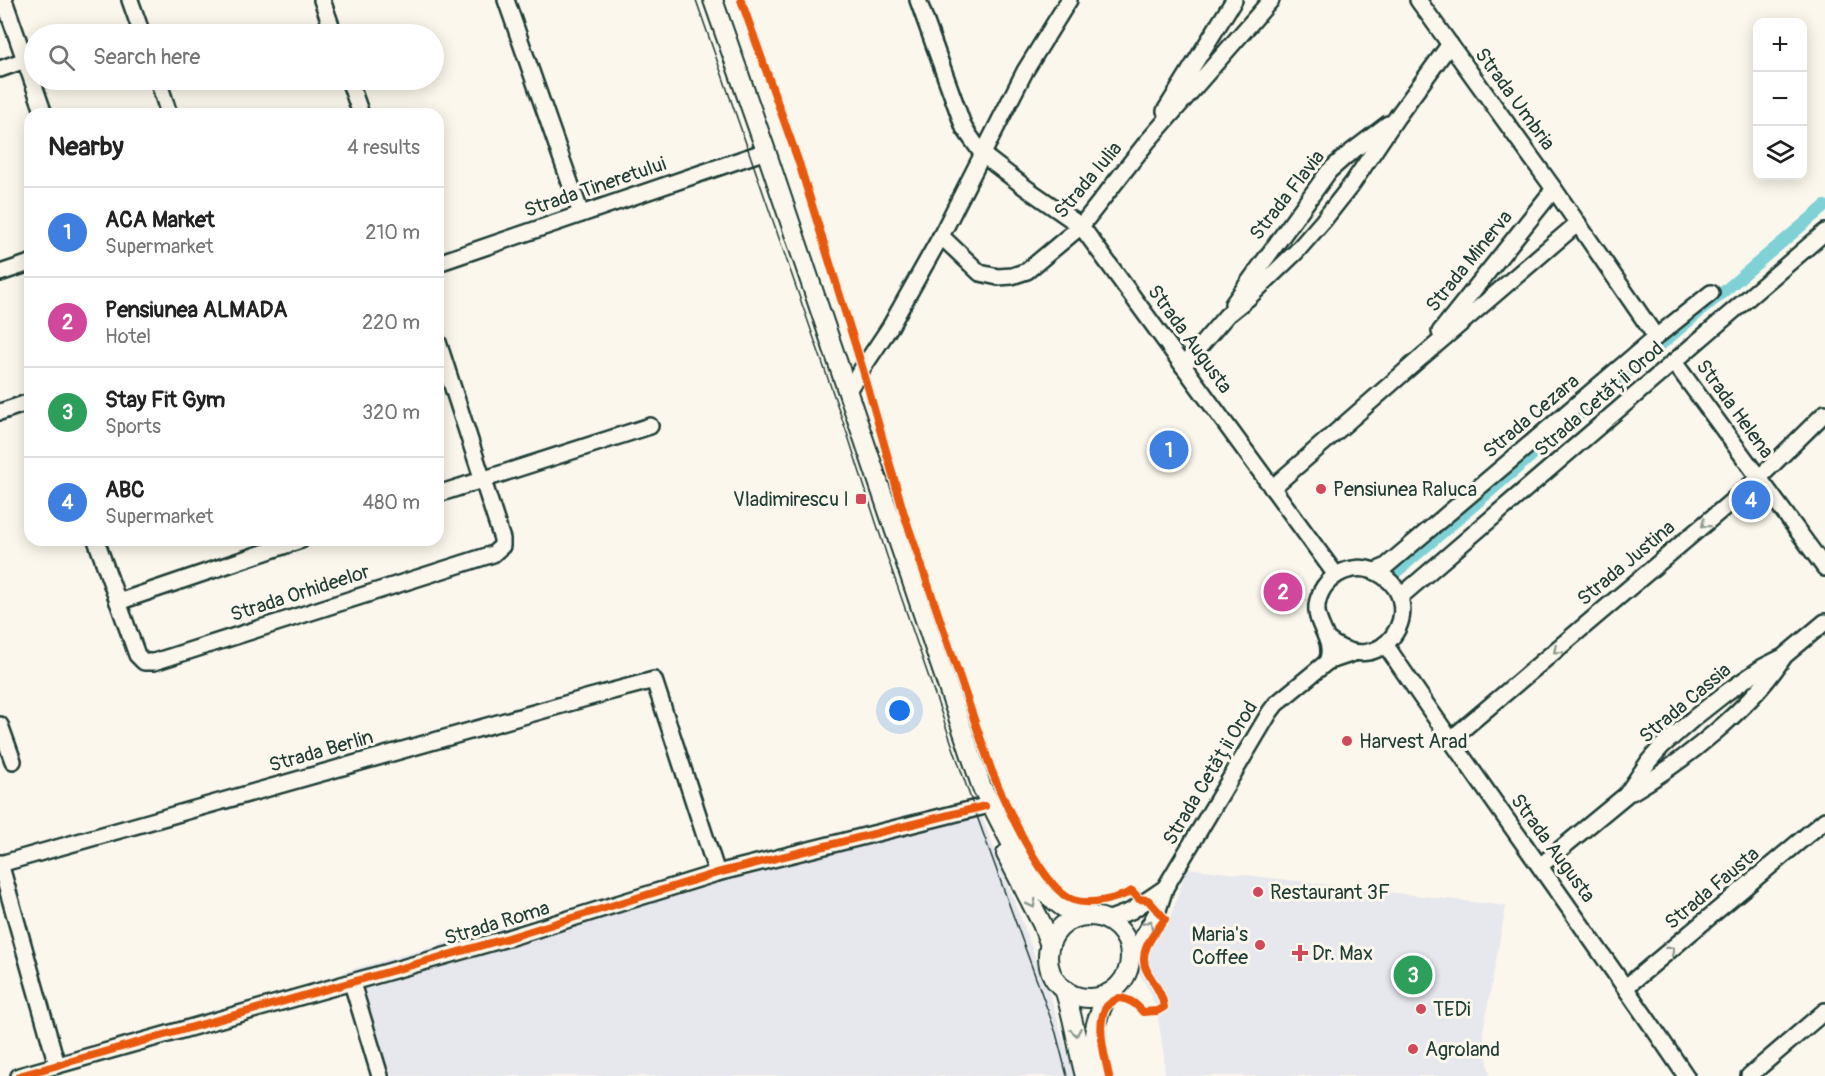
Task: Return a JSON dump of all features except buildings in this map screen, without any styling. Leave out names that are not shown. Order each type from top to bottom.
[{"type":"main road","points":[[712,0],[848,390],[984,797],[1006,854],[1042,924],[1050,945]]},
{"type":"main road","points":[[984,797],[1022,861],[1045,893],[1065,909],[1082,916]]},
{"type":"main road","points":[[1096,1076],[1094,1030],[1096,1018],[1109,993],[1127,973],[1130,959],[1128,944],[1114,924],[1107,920],[1092,916],[1073,919],[1059,929],[1050,945],[1048,957],[1055,980],[1073,995],[1085,998],[1109,993]]},
{"type":"main road","points":[[1064,989],[1074,1020],[1085,1076]]},
{"type":"street","points":[[4,0],[24,57]]},
{"type":"street","points":[[130,0],[138,24]]},
{"type":"street","points":[[322,0],[330,24]]},
{"type":"street","points":[[506,0],[581,214]]},
{"type":"street","name":"Strada Augusta","points":[[918,0],[964,128],[972,142],[984,155],[1026,188],[1081,226],[1336,575]]},
{"type":"street","points":[[848,390],[890,327],[941,236],[1026,71],[1068,0]]},
{"type":"street","name":"Strada Iulia","points":[[1147,142],[1234,0]]},
{"type":"street","name":"Strada Iulia","points":[[941,236],[980,273],[998,277],[1012,276],[1027,271],[1081,226],[1147,142],[1270,0]]},
{"type":"street","name":"Strada Umbria","points":[[1418,0],[1578,223]]},
{"type":"street","name":"Strada Flavia","points":[[1183,366],[1227,315],[1296,252],[1323,221],[1450,44]]},
{"type":"street","points":[[0,69],[24,60]]},
{"type":"street","points":[[36,90],[42,108]]},
{"type":"street","points":[[161,90],[167,108]]},
{"type":"street","points":[[353,90],[359,108]]},
{"type":"street","name":"Strada Flavia","points":[[1227,315],[1237,296],[1329,171],[1397,117]]},
{"type":"street","name":"Strada Tineretului","points":[[444,261],[766,151]]},
{"type":"street","name":"Strada Minerva","points":[[1417,360],[1554,189]]},
{"type":"street","points":[[1578,223],[1656,337]]},
{"type":"street","name":"Strada Minerva","points":[[1272,488],[1417,360],[1578,223]]},
{"type":"street","name":"Strada Cetății Orod","points":[[1400,597],[1825,232]]},
{"type":"street","points":[[0,273],[24,265]]},
{"type":"street","name":"Strada Cezara","points":[[1375,571],[1384,567],[1711,293]]},
{"type":"street","name":"Strada Orhideelor","points":[[118,602],[137,655],[144,662],[154,662],[493,554],[502,546],[502,539],[444,361]]},
{"type":"street","name":"Strada Helena","points":[[1674,362],[1825,568]]},
{"type":"street","points":[[0,411],[24,404]]},
{"type":"street","name":"Strada Justina","points":[[1450,740],[1759,478],[1825,412]]},
{"type":"street","points":[[444,492],[650,426]]},
{"type":"street","points":[[98,546],[118,602],[284,546]]},
{"type":"street","points":[[1327,662],[1330,650],[1327,639],[1319,626],[1318,597],[1325,584],[1336,575],[1355,568],[1375,571],[1386,577],[1400,597],[1402,610],[1400,623],[1394,635],[1385,644]]},
{"type":"street","name":"Strada Cassia","points":[[1626,795],[1662,746],[1727,692],[1763,667],[1783,657],[1825,622]]},
{"type":"street","points":[[1327,639],[1338,648],[1354,653]]},
{"type":"street","name":"Strada Augusta","points":[[1385,644],[1686,1076]]},
{"type":"street","name":"Strada Cetății Orod","points":[[1130,959],[1158,910],[1165,888],[1276,704],[1327,662],[1354,653],[1370,652],[1385,644]]},
{"type":"street","name":"Strada Cassia","points":[[1540,866],[1626,795],[1662,774],[1706,739],[1743,706],[1771,676],[1783,657]]},
{"type":"street","name":"Strada Berlin","points":[[0,863],[654,680],[717,873]]},
{"type":"street","points":[[0,725],[13,761]]},
{"type":"street","name":"Strada Roma","points":[[19,1076],[352,983],[717,873],[984,797]]},
{"type":"street","name":"Strada Fausta","points":[[1626,987],[1825,820]]},
{"type":"street","points":[[0,863],[57,1065]]},
{"type":"street","name":"Strada Cetății Orod","points":[[1107,920],[1131,911],[1165,888]]},
{"type":"street","points":[[352,983],[380,1076]]},
{"type":"street","points":[[1749,1076],[1825,1011]]},
{"type":"shaded area","points":[[908,814],[914,831],[982,817],[1051,998],[1075,1076],[374,1076],[343,972]]},
{"type":"shaded area","points":[[1187,868],[1506,906],[1483,1031],[1490,1076],[1165,1076],[1157,1011],[1151,993],[1136,968],[1170,919]]},
{"type":"waterway","points":[[1393,575],[1825,206]]},
{"type":"tram line","points":[[696,0],[848,436],[974,808],[1056,1033],[1067,1076]]},
{"type":"cycle path","points":[[741,0],[799,163],[863,370],[904,514],[991,769],[1005,801],[1037,862],[1061,893],[1080,902],[1095,902],[1132,891],[1139,899],[1148,900],[1165,919],[1147,944],[1144,958],[1145,966],[1160,993],[1164,1007],[1157,1011],[1143,1012],[1132,1002],[1119,998],[1107,1006],[1103,1013],[1101,1030],[1109,1076]]},
{"type":"cycle path","points":[[19,1076],[508,938],[717,873],[985,806]]},
{"type":"place","name":"ACA Market","points":[[1169,450]]},
{"type":"place","name":"Pensiunea Raluca","points":[[1321,489]]},
{"type":"place","name":"Vladimirescu I","points":[[861,499]]},
{"type":"place","name":"ABC","points":[[1751,500]]},
{"type":"place","name":"Pensiunea ALMADA","points":[[1283,592]]},
{"type":"place","name":"Harvest Arad","points":[[1347,741]]},
{"type":"place","name":"Restaurant 3F","points":[[1258,892]]},
{"type":"place","name":"Maria's Coffee","points":[[1260,945]]},
{"type":"place","name":"Dr. Max","points":[[1300,953]]},
{"type":"place","name":"Stay Fit Gym","points":[[1413,975]]},
{"type":"place","name":"TEDi","points":[[1421,1009]]},
{"type":"place","name":"Agroland","points":[[1413,1049]]}]
